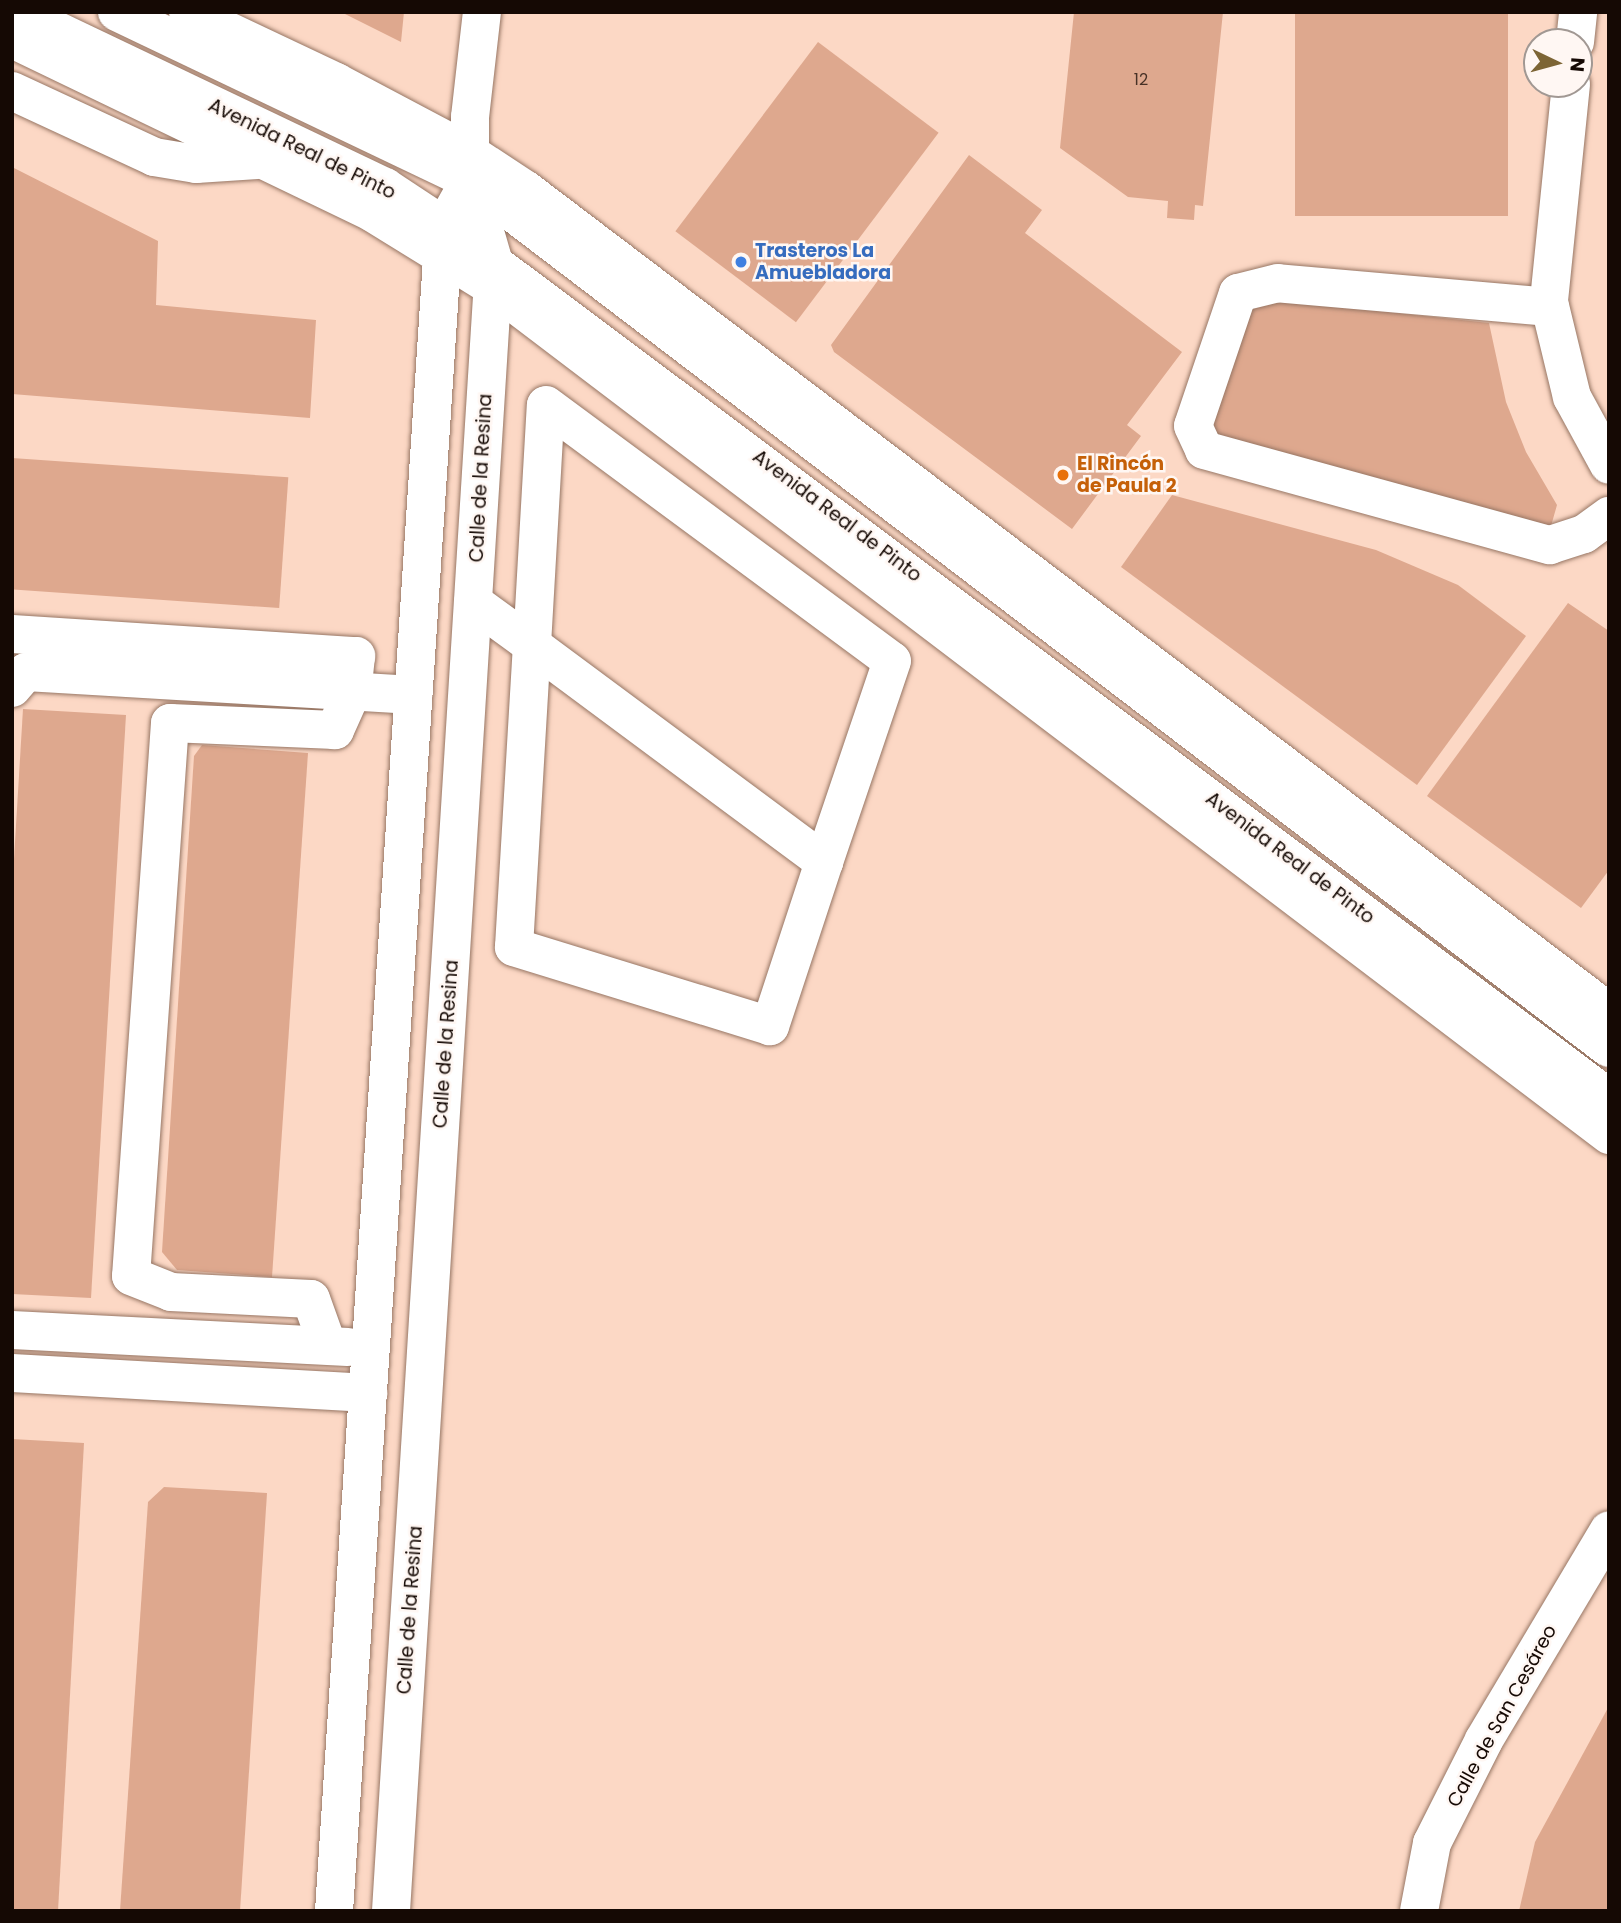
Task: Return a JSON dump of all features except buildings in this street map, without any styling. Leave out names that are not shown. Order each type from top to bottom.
[{"type":"street","name":"Avenida Real de Pinto","points":[[18,12],[385,187],[443,242],[493,275],[1609,1098]]},
{"type":"street","points":[[117,12],[526,190],[1609,1012]]},
{"type":"street","points":[[188,12],[336,82],[469,166],[1609,1048]]},
{"type":"street","points":[[334,1911],[443,242],[469,166],[482,12]]},
{"type":"street","points":[[12,39],[373,214],[443,242]]},
{"type":"street","points":[[12,91],[154,157],[196,164],[261,160]]},
{"type":"street","points":[[1570,98],[1550,307],[1572,397],[1609,465]]},
{"type":"street","name":"Calle de la Resina","points":[[391,1911],[493,275],[469,166]]},
{"type":"street","points":[[493,275],[1609,1135]]},
{"type":"street","points":[[1550,307],[1278,283],[1238,293],[1193,426],[1203,450],[1550,545],[1584,534],[1609,516]]},
{"type":"street","points":[[546,405],[892,661],[824,862],[770,1026],[514,947],[546,405]]},
{"type":"street","points":[[473,602],[824,862]]},
{"type":"street","points":[[12,634],[356,656],[362,693],[335,730],[170,723],[131,1276],[171,1292],[311,1299],[327,1344]]},
{"type":"street","points":[[12,688],[26,672],[413,695]]},
{"type":"street","points":[[12,1330],[327,1344],[371,1350]]},
{"type":"street","points":[[12,1373],[368,1393]]},
{"type":"street","name":"Calle de San Cesáreo","points":[[1419,1911],[1432,1843],[1484,1740],[1609,1530]]},
{"type":"shaded area","points":[[12,12],[1609,12],[1609,1911],[12,1911]]},
{"type":"place","name":"Trasteros La Amuebladora","points":[[741,262]]},
{"type":"place","name":"El Rincón de Paula 2","points":[[1063,475]]}]
